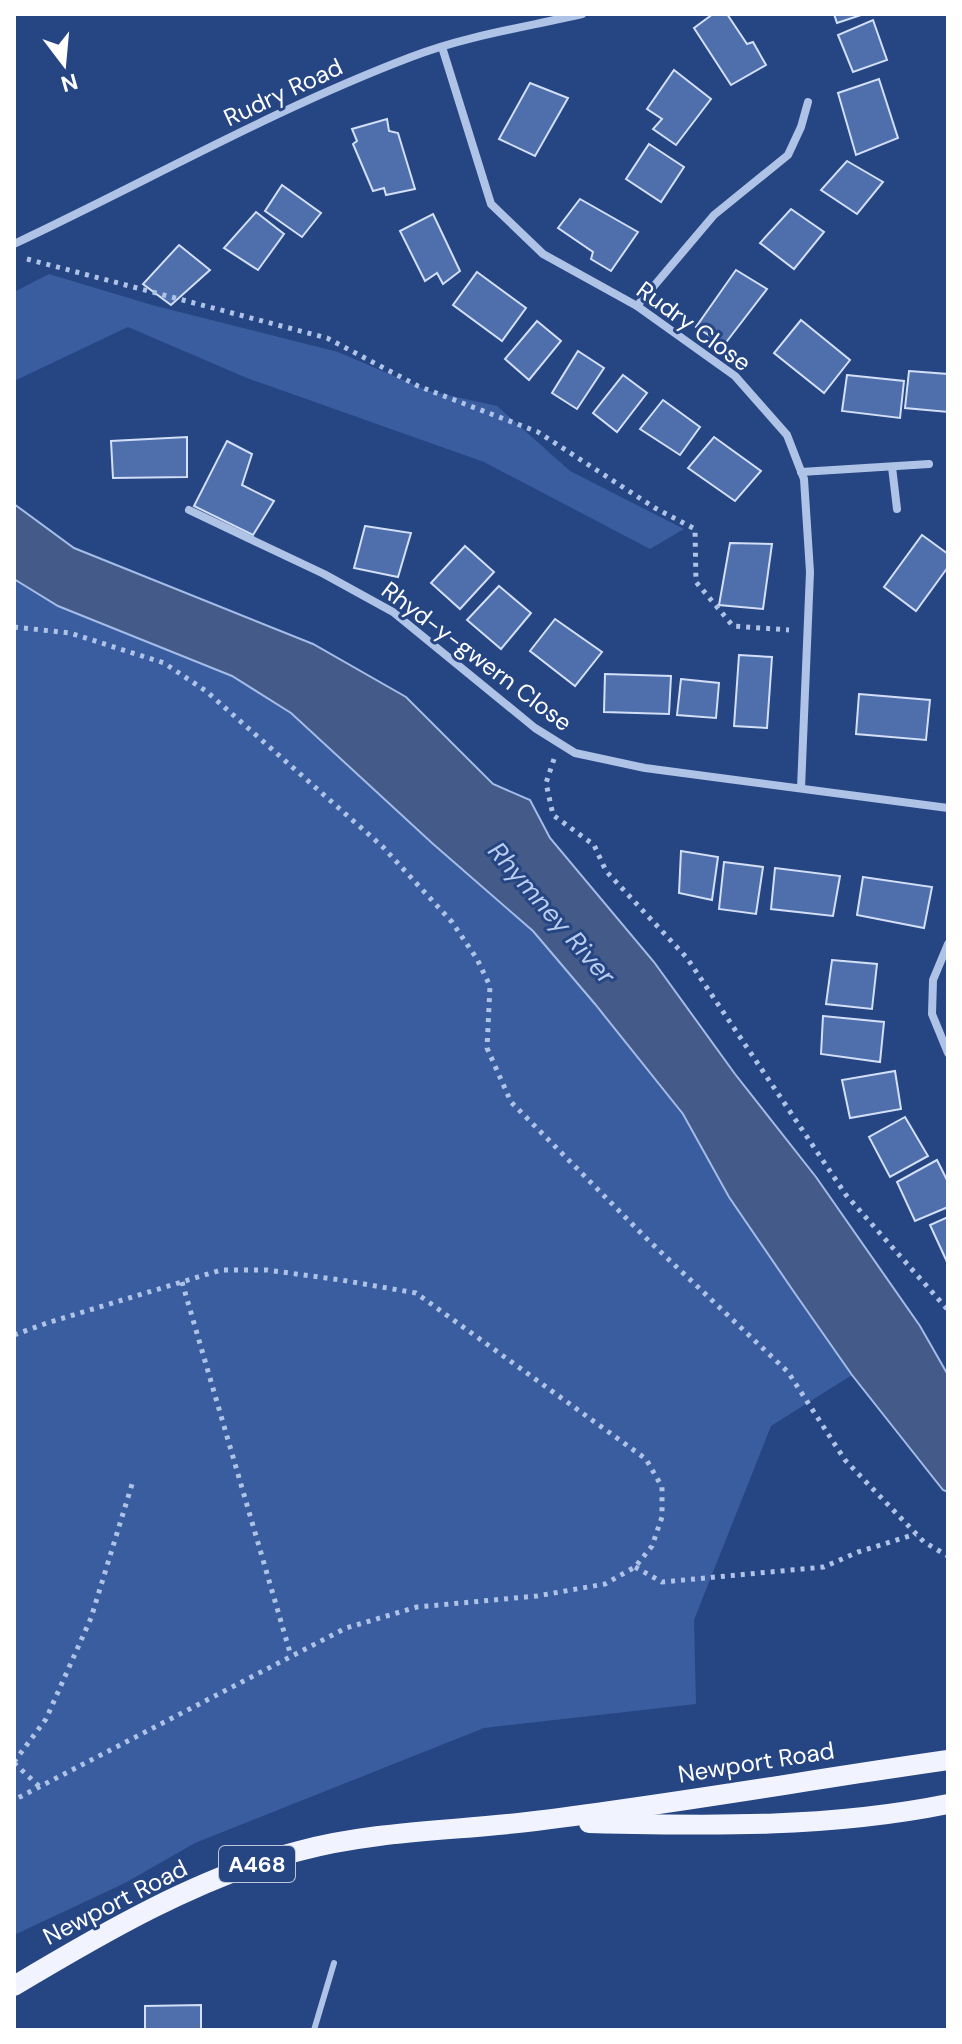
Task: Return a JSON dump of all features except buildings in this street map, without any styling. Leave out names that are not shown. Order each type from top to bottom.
[{"type":"main road","name":"Newport Road","points":[[14,1986],[78,1948],[227,1875],[298,1851],[344,1841],[525,1822],[702,1798],[948,1760]]},
{"type":"main road","name":"Newport Road","points":[[525,1822],[735,1826],[851,1817],[948,1804]]},
{"type":"street","name":"Rudry Road","points":[[14,244],[318,95],[413,56],[582,14]]},
{"type":"street","name":"Rudry Close","points":[[442,47],[491,204],[543,254],[637,306],[735,376],[787,435],[804,479],[810,572],[801,788]]},
{"type":"street","points":[[637,306],[714,215],[788,155],[808,102]]},
{"type":"street","points":[[801,472],[929,464]]},
{"type":"street","points":[[892,467],[897,509]]},
{"type":"street","name":"Rhyd-y-gwern Close","points":[[189,510],[324,574],[393,612],[535,728],[575,753],[645,768],[948,808]]},
{"type":"street","points":[[948,944],[933,980],[932,1014],[948,1053]]},
{"type":"lane","points":[[314,2030],[334,1963]]},
{"type":"path","points":[[14,256],[327,338],[418,386],[538,432],[655,508],[695,529],[696,582],[733,626],[808,632]]},
{"type":"path","points":[[14,627],[70,633],[164,663],[206,691],[383,847],[452,922],[477,959],[490,986],[487,1048],[511,1102],[646,1238],[788,1372],[845,1460],[924,1542],[948,1556]]},
{"type":"path","points":[[559,743],[546,783],[553,815],[594,845],[606,871],[687,958],[846,1195],[948,1310]]},
{"type":"path","points":[[14,1335],[221,1270],[267,1270],[416,1293],[646,1459],[662,1487],[662,1517],[652,1546],[635,1567],[605,1584],[537,1596],[417,1607],[346,1628],[14,1800]]},
{"type":"path","points":[[182,1282],[291,1656]]},
{"type":"path","points":[[40,1787],[14,1762],[46,1719],[91,1618],[133,1481]]},
{"type":"path","points":[[635,1567],[662,1582],[824,1567],[858,1552],[916,1534]]},
{"type":"shaded area","points":[[49,274],[152,305],[338,352],[429,391],[497,406],[570,471],[684,529],[650,549],[484,462],[247,378],[128,327],[14,381],[14,292]]},
{"type":"shaded area","points":[[14,579],[58,606],[232,676],[291,713],[533,931],[683,1114],[729,1197],[852,1375],[771,1426],[694,1620],[696,1704],[484,1728],[195,1843],[125,1883],[14,1935]]},
{"type":"water","name":"Rhymney River","points":[[14,504],[74,548],[313,644],[406,697],[493,784],[530,800],[550,838],[654,962],[735,1074],[816,1177],[920,1326],[948,1375],[948,1492],[943,1490],[852,1375],[729,1197],[683,1114],[533,931],[291,713],[232,676],[58,606],[14,579]]}]
